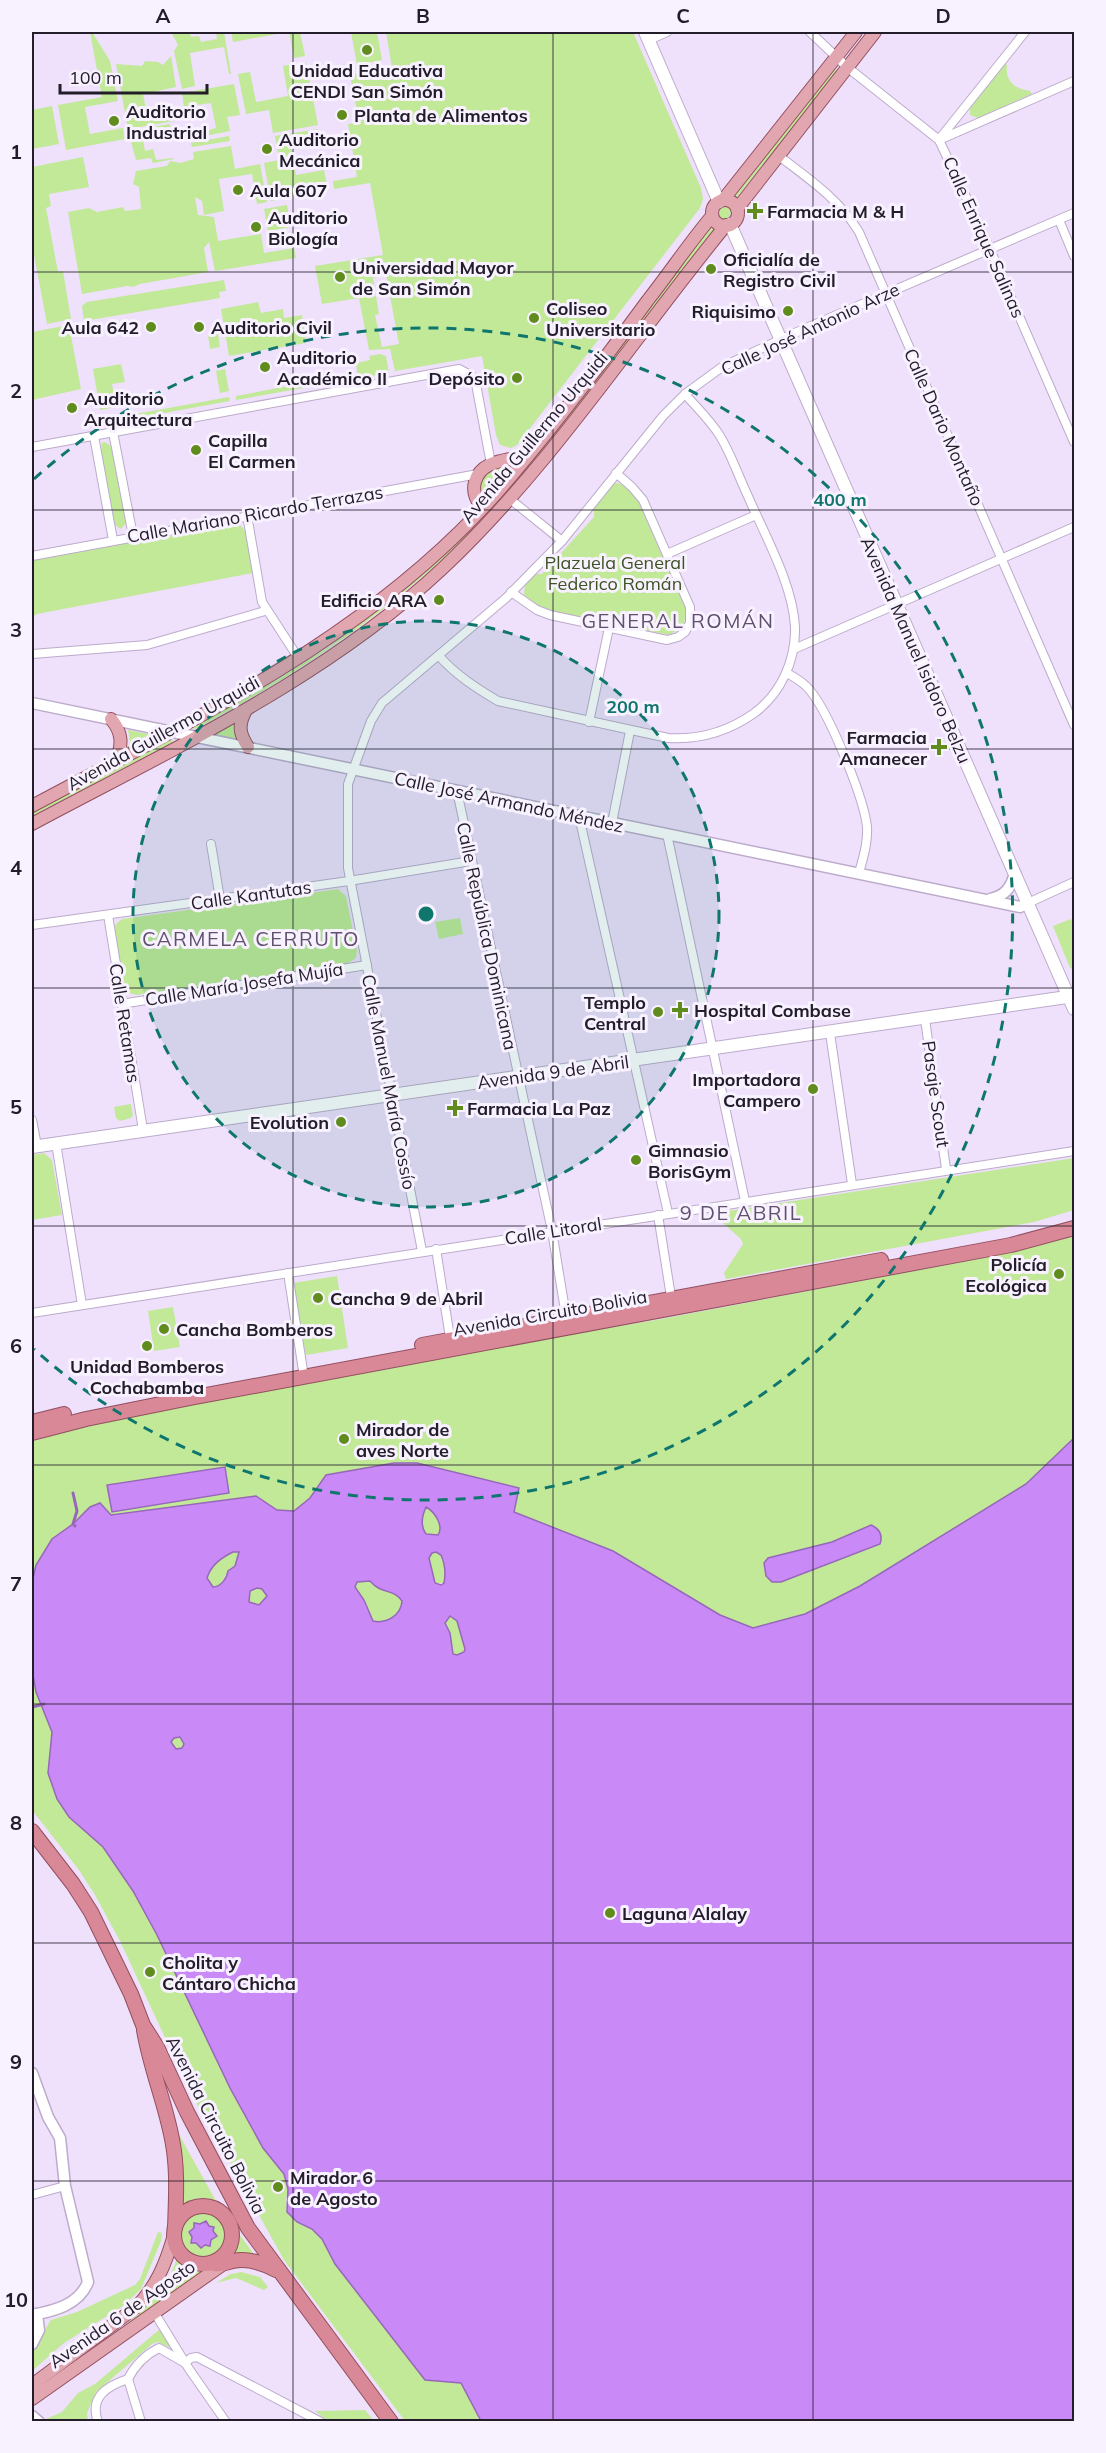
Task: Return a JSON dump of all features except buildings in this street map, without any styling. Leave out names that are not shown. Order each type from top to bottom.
[{"type":"highway","name":"Avenida Circuito Bolivia","points":[[672,1304],[1009,1236],[1074,1219]]},
{"type":"highway","name":"Avenida Circuito Bolivia","points":[[32,1422],[159,1395],[304,1372],[672,1304],[1011,1245],[1074,1228]]},
{"type":"highway","name":"Avenida Circuito Bolivia","points":[[32,1433],[86,1419],[304,1372]]},
{"type":"highway","name":"Avenida Circuito Bolivia","points":[[32,1831],[73,1884],[91,1912],[131,1994],[143,2025],[157,2047],[231,2199],[248,2228],[391,2421]]},
{"type":"highway","name":"Avenida Circuito Bolivia","points":[[143,2025],[147,2049],[172,2140],[177,2185],[174,2231]]},
{"type":"highway","points":[[219,2260],[231,2241],[233,2216],[231,2199]]},
{"type":"highway","points":[[248,2228],[233,2216],[204,2206],[191,2208],[181,2216],[174,2231],[177,2248],[187,2259],[195,2263],[219,2260],[254,2261],[278,2271]]},
{"type":"highway","points":[[217,2209],[227,2219],[232,2233]]},
{"type":"main road","points":[[721,201],[730,201],[736,209],[736,218],[728,225],[716,222],[712,216],[713,208],[856,32]]},
{"type":"main road","points":[[736,209],[875,32]]},
{"type":"main road","points":[[647,36],[721,201]]},
{"type":"main road","name":"Avenida Guillermo Urquidi","points":[[32,806],[299,659],[340,632],[421,568],[482,508],[563,412],[712,216]]},
{"type":"main road","name":"Avenida Guillermo Urquidi","points":[[32,824],[246,710],[320,663],[379,621],[441,570],[510,499],[625,357],[705,249],[728,225]]},
{"type":"main road","name":"Avenida Manuel Isidoro Belzu","points":[[728,225],[1028,903],[1072,996],[1074,1009]]},
{"type":"main road","points":[[482,508],[476,501],[474,491],[478,474],[491,464],[527,455]]},
{"type":"main road","points":[[246,710],[239,728],[248,747]]},
{"type":"main road","points":[[111,719],[118,727],[121,736],[117,760]]},
{"type":"main road","name":"Avenida 9 de Abril","points":[[34,1146],[830,1033],[1072,996]]},
{"type":"main road","name":"Avenida 6 de Agosto","points":[[32,2385],[147,2297],[164,2267],[174,2231]]},
{"type":"main road","name":"Avenida 6 de Agosto","points":[[32,2399],[154,2312],[219,2260]]},
{"type":"street","points":[[647,36],[667,32]]},
{"type":"street","name":"Calle Enrique Salinas","points":[[810,32],[847,67],[939,140],[990,249],[1074,442]]},
{"type":"street","points":[[939,140],[1025,32]]},
{"type":"street","points":[[939,140],[1074,81]]},
{"type":"street","points":[[965,107],[966,117],[969,120],[980,122]]},
{"type":"street","name":"Calle Dario Montaño","points":[[778,156],[835,199],[859,232],[1074,724]]},
{"type":"street","name":"Calle José Antonio Arze","points":[[352,769],[371,720],[382,703],[511,592],[562,541],[663,416],[685,394],[722,367],[780,339],[1074,213]]},
{"type":"street","points":[[1059,220],[1074,256]]},
{"type":"street","points":[[32,447],[459,369],[472,376],[476,384],[491,464]]},
{"type":"street","points":[[439,656],[473,687],[498,701],[668,738],[690,739],[715,734],[740,723],[758,711],[788,673],[794,649],[795,627],[789,594],[721,437],[685,394]]},
{"type":"street","points":[[114,432],[133,536]]},
{"type":"street","points":[[94,436],[113,540]]},
{"type":"street","points":[[511,592],[544,613],[609,628],[667,640],[685,632],[690,623],[690,607],[667,554],[643,500],[616,473]]},
{"type":"street","name":"Calle Mariano Ricardo Terrazas","points":[[32,556],[478,474]]},
{"type":"street","points":[[510,499],[562,541]]},
{"type":"street","points":[[247,515],[265,611],[299,659]]},
{"type":"street","points":[[667,554],[756,515]]},
{"type":"street","points":[[794,649],[1074,527]]},
{"type":"street","points":[[32,654],[147,645],[265,611]]},
{"type":"street","points":[[589,722],[609,628]]},
{"type":"street","points":[[788,673],[807,687],[818,702],[848,763],[861,799],[867,829],[866,845],[859,873]]},
{"type":"street","name":"Calle José Armando Méndez","points":[[32,703],[1020,907],[1028,903]]},
{"type":"street","points":[[612,823],[630,731]]},
{"type":"street","name":"Calle Manuel María Cossío","points":[[352,769],[348,784],[349,881],[422,1251]]},
{"type":"street","name":"Calle República Dominicana","points":[[457,791],[552,1231],[568,1323]]},
{"type":"street","points":[[579,816],[668,1213]]},
{"type":"street","points":[[667,834],[745,1201]]},
{"type":"street","points":[[211,844],[220,899]]},
{"type":"street","name":"Calle Kantutas","points":[[32,925],[349,881],[471,861]]},
{"type":"street","points":[[986,900],[1005,894],[1015,873]]},
{"type":"street","points":[[1028,903],[1074,882]]},
{"type":"street","name":"Calle Retamas","points":[[108,915],[143,1130]]},
{"type":"street","name":"Calle María Josefa Mujía","points":[[122,1004],[367,965]]},
{"type":"street","name":"Pasaje Scout","points":[[925,1019],[946,1169]]},
{"type":"street","points":[[830,1033],[852,1184]]},
{"type":"street","points":[[32,1119],[34,1146]]},
{"type":"street","points":[[56,1143],[82,1305]]},
{"type":"street","name":"Calle Litoral","points":[[32,1313],[1074,1150]]},
{"type":"street","points":[[658,1215],[672,1304]]},
{"type":"street","points":[[436,1249],[451,1345]]},
{"type":"street","points":[[288,1274],[304,1372]]},
{"type":"street","points":[[32,2073],[48,2117],[60,2138],[65,2186],[88,2282],[83,2294],[69,2304],[34,2315],[39,2330],[32,2344]]},
{"type":"street","points":[[32,2195],[65,2186]]},
{"type":"street","points":[[154,2312],[185,2363],[226,2421]]},
{"type":"street","points":[[141,2421],[128,2379],[134,2367],[159,2348],[185,2363]]},
{"type":"street","points":[[185,2363],[197,2357],[321,2421]]},
{"type":"street","points":[[98,2421],[96,2404],[101,2392],[112,2384],[128,2379]]},
{"type":"street","points":[[32,2416],[39,2421]]},
{"type":"green space","points":[[90,32],[94,32],[110,61],[118,101],[85,107],[90,134],[123,128],[125,139],[66,150],[58,105],[102,97]]},
{"type":"green space","points":[[171,32],[190,32],[191,37],[199,36],[201,42],[217,39],[216,32],[224,32],[231,74],[229,74],[224,47],[190,53],[195,86],[182,89],[174,51],[178,45]]},
{"type":"green space","points":[[231,32],[288,32],[233,42]]},
{"type":"green space","points":[[289,32],[300,32],[305,56],[294,58]]},
{"type":"green space","points":[[351,32],[377,32],[382,60],[357,65]]},
{"type":"green space","points":[[386,32],[633,32],[701,188],[703,199],[700,208],[517,445],[511,448],[500,445],[496,435],[482,356],[395,371],[390,349],[369,350],[359,298],[322,304],[315,266],[383,255],[370,183],[334,189],[333,181],[357,177],[348,124],[359,122],[350,75],[392,68]],"holes":[[[386,275],[399,344],[382,347],[375,315],[379,314],[373,278]]]},
{"type":"green space","points":[[171,56],[176,87],[143,94],[148,120],[173,117],[174,121],[128,129],[116,64],[142,66],[145,61],[158,62],[163,65]]},
{"type":"green space","points":[[306,62],[318,125],[273,133],[269,110],[246,114],[238,74],[250,72],[256,102],[288,96],[283,66]]},
{"type":"green space","points":[[1005,64],[1009,80],[1032,94],[978,118],[970,115],[970,108]]},
{"type":"green space","points":[[834,68],[838,71],[735,197],[734,195]]},
{"type":"green space","points":[[234,84],[240,115],[227,117],[230,131],[190,139],[189,135],[216,128],[211,103],[184,107],[182,93]]},
{"type":"green space","points":[[52,106],[59,144],[32,149],[32,110]]},
{"type":"green space","points":[[170,124],[171,131],[152,134],[152,138],[143,140],[145,151],[153,149],[156,160],[174,159],[153,163],[151,158],[136,160],[128,131]]},
{"type":"green space","points":[[318,129],[320,140],[291,146],[296,175],[324,170],[328,191],[271,201],[264,163],[279,160],[275,136]]},
{"type":"green space","points":[[229,136],[230,141],[192,147],[191,143]]},
{"type":"green space","points":[[231,146],[235,169],[260,164],[267,202],[257,204],[252,174],[219,179],[224,211],[204,215],[202,201],[195,197],[198,215],[214,217],[218,241],[261,234],[264,253],[294,248],[296,258],[215,271],[209,242],[204,248],[208,272],[133,287],[127,286],[82,294],[68,212],[89,208],[97,212],[123,207],[125,211],[141,209],[139,187],[133,184],[136,171],[167,166],[170,161],[180,163],[194,159],[193,152]]},
{"type":"green space","points":[[83,157],[89,187],[49,194],[51,206],[46,208],[58,272],[63,271],[71,319],[47,324],[32,244],[32,167]]},
{"type":"green space","points":[[287,205],[291,227],[268,231],[264,209]]},
{"type":"green space","points":[[724,205],[729,207],[731,212],[729,217],[724,219],[719,217],[717,212],[719,207]]},
{"type":"green space","points":[[711,224],[716,229],[706,238],[585,398],[514,486],[461,542],[400,596],[335,644],[266,689],[195,729],[191,728],[275,681],[330,646],[388,601],[458,540]]},
{"type":"green space","points":[[224,280],[226,291],[219,292],[220,298],[84,321],[82,306],[87,302]]},
{"type":"green space","points":[[258,302],[261,313],[283,309],[284,318],[302,315],[306,343],[229,356],[221,309]]},
{"type":"green space","points":[[69,325],[81,389],[32,400],[32,332]]},
{"type":"green space","points":[[218,333],[220,347],[210,349],[208,335]]},
{"type":"green space","points":[[380,354],[386,356],[389,373],[358,378],[356,363],[370,360],[369,356]]},
{"type":"green space","points":[[121,364],[125,382],[112,384],[116,407],[100,410],[93,369]]},
{"type":"green space","points":[[225,369],[229,391],[220,393],[216,371]]},
{"type":"green space","points":[[336,377],[337,382],[236,400],[236,396]]},
{"type":"green space","points":[[229,397],[230,401],[120,421],[119,417]]},
{"type":"green space","points":[[105,442],[111,446],[126,523],[121,529],[115,525],[101,449],[102,443]]},
{"type":"green space","points":[[507,465],[508,468],[482,499],[478,489],[484,473]]},
{"type":"green space","name":"Plazuela General Federico Román","points":[[617,483],[627,488],[639,503],[686,609],[684,625],[670,635],[557,613],[538,605],[524,595],[525,584],[533,574],[542,574],[594,517],[594,506],[612,484]]},
{"type":"green space","points":[[236,523],[245,531],[253,573],[37,614],[32,617],[32,559]]},
{"type":"green space","points":[[234,722],[233,730],[237,739],[211,734]]},
{"type":"green space","points":[[128,730],[153,735],[127,749],[130,742]]},
{"type":"green space","points":[[171,738],[173,742],[32,816],[32,812]]},
{"type":"green space","points":[[338,889],[346,896],[357,951],[356,958],[347,964],[137,995],[129,993],[125,988],[114,930],[116,924],[122,919]]},
{"type":"green space","points":[[460,918],[463,934],[439,939],[435,922]]},
{"type":"green space","points":[[1071,919],[1074,927],[1074,970],[1070,968],[1053,926]]},
{"type":"green space","points":[[131,1104],[133,1115],[131,1118],[120,1121],[116,1118],[114,1107]]},
{"type":"green space","points":[[44,1153],[52,1160],[62,1215],[32,1220],[32,1155]]},
{"type":"green space","points":[[1074,1158],[1074,1210],[1034,1222],[726,1279],[724,1273],[743,1244],[741,1239],[716,1217],[715,1213]]},
{"type":"green space","points":[[1074,1236],[1074,1438],[1026,1484],[860,1586],[805,1614],[753,1628],[720,1615],[613,1551],[514,1512],[519,1488],[417,1463],[394,1463],[326,1475],[310,1498],[294,1511],[277,1510],[256,1496],[111,1515],[90,1507],[73,1524],[52,1539],[36,1565],[32,1583],[32,1442],[73,1428],[500,1346],[656,1320],[1018,1251]]},
{"type":"green space","points":[[337,1276],[348,1348],[306,1355],[293,1283]]},
{"type":"green space","name":"Cancha Bomberos","points":[[173,1307],[180,1347],[154,1351],[148,1311]]},
{"type":"green space","points":[[426,1507],[438,1519],[440,1531],[438,1535],[426,1534],[424,1531],[422,1521]]},
{"type":"green space","points":[[233,1552],[239,1552],[235,1566],[230,1568],[220,1585],[213,1587],[207,1578],[211,1569],[217,1562]]},
{"type":"green space","points":[[436,1552],[441,1555],[443,1562],[444,1583],[435,1583],[428,1558]]},
{"type":"green space","points":[[371,1581],[379,1588],[395,1594],[402,1601],[399,1610],[388,1620],[373,1621],[364,1600],[355,1587],[357,1582]]},
{"type":"green space","points":[[257,1587],[263,1590],[266,1596],[263,1602],[257,1605],[251,1602],[248,1596],[251,1590]]},
{"type":"green space","points":[[450,1616],[457,1621],[465,1649],[457,1655],[453,1654],[445,1623]]},
{"type":"green space","points":[[32,1669],[36,1692],[52,1732],[48,1773],[69,1817],[103,1847],[133,1891],[157,1935],[230,2088],[263,2148],[284,2174],[288,2189],[287,2212],[297,2222],[312,2229],[322,2239],[335,2264],[425,2380],[461,2383],[481,2421],[405,2421],[284,2260],[190,2091],[120,1941],[95,1895],[79,1870],[32,1810]]},
{"type":"green space","points":[[178,1736],[183,1738],[185,1743],[183,1748],[178,1750],[173,1748],[171,1743],[173,1738]]},
{"type":"green space","points":[[177,2131],[216,2201],[197,2198],[182,2207],[183,2183]]},
{"type":"green space","points":[[203,2212],[219,2219],[226,2235],[219,2251],[203,2258],[187,2251],[180,2235],[187,2219]]},
{"type":"green space","points":[[158,2232],[162,2233],[161,2241],[141,2289],[123,2306],[64,2343],[32,2371],[32,2350],[51,2320],[77,2312],[135,2285],[140,2279]]},
{"type":"green space","points":[[239,2234],[254,2254],[231,2254]]},
{"type":"green space","points":[[177,2257],[185,2265],[204,2271],[128,2323],[164,2285]]},
{"type":"green space","points":[[241,2272],[260,2277],[268,2287],[264,2290],[236,2278],[216,2283],[231,2274]]},
{"type":"green space","points":[[160,2329],[177,2351],[158,2342],[152,2344],[96,2392],[87,2413],[88,2421],[39,2422],[62,2412],[78,2393],[95,2384]]},
{"type":"green space","points":[[365,2410],[374,2421],[328,2421],[315,2411]]},
{"type":"shaded area","name":"Laguna Alalay","points":[[1074,1438],[1074,2421],[481,2421],[461,2383],[425,2380],[335,2264],[322,2239],[312,2229],[297,2222],[287,2212],[288,2189],[284,2174],[263,2148],[230,2088],[157,1935],[133,1891],[103,1847],[69,1817],[57,1799],[48,1773],[52,1732],[36,1692],[32,1669],[32,1583],[36,1565],[52,1539],[73,1524],[90,1507],[100,1503],[111,1515],[256,1496],[277,1510],[294,1511],[310,1498],[326,1475],[394,1463],[417,1463],[519,1488],[514,1512],[613,1551],[720,1615],[753,1628],[805,1614],[860,1586],[1026,1484]],"holes":[[[426,1507],[438,1519],[440,1528],[438,1535],[426,1534],[424,1531],[422,1521]],[[233,1552],[239,1552],[235,1566],[228,1571],[221,1584],[213,1587],[207,1578],[217,1562]],[[436,1552],[441,1555],[445,1572],[444,1583],[441,1585],[435,1583],[429,1558],[432,1553]],[[370,1581],[399,1597],[402,1601],[401,1606],[388,1620],[373,1621],[364,1600],[355,1587],[357,1582]],[[257,1588],[262,1589],[267,1596],[259,1605],[249,1602],[250,1591]],[[450,1616],[457,1621],[464,1652],[453,1654],[450,1633],[445,1623]],[[180,1737],[184,1744],[182,1748],[176,1749],[171,1742],[174,1738]]]},
{"type":"shaded area","points":[[225,1467],[229,1493],[112,1512],[107,1485]]},
{"type":"shaded area","points":[[871,1525],[880,1533],[880,1544],[781,1582],[772,1582],[766,1576],[764,1563],[768,1558],[832,1542]]},
{"type":"shaded area","points":[[206,2221],[209,2226],[214,2227],[213,2231],[217,2236],[211,2240],[210,2246],[205,2245],[201,2248],[196,2243],[191,2243],[192,2237],[189,2232],[194,2228],[194,2223],[200,2224]]},
{"type":"waterway","points":[[73,1493],[77,1511],[73,1524],[75,1526]]},
{"type":"waterway","points":[[32,1707],[44,1704]]},
{"type":"place","name":"Unidad Educativa CENDI San Simón","points":[[367,50]]},
{"type":"place","name":"Planta de Alimentos","points":[[342,115]]},
{"type":"place","name":"Auditorio Industrial","points":[[114,121]]},
{"type":"place","name":"Auditorio Mecánica","points":[[267,149]]},
{"type":"place","name":"Aula 607","points":[[238,190]]},
{"type":"place","name":"Farmacia M & H","points":[[755,211]]},
{"type":"place","name":"Auditorio Biología","points":[[256,227]]},
{"type":"place","name":"Oficialía de Registro Civil","points":[[711,269]]},
{"type":"place","name":"Universidad Mayor de San Simón","points":[[340,277]]},
{"type":"place","name":"Riquisimo","points":[[788,311]]},
{"type":"place","name":"Coliseo Universitario","points":[[534,318]]},
{"type":"place","name":"Aula 642","points":[[151,327]]},
{"type":"place","name":"Auditorio Civil","points":[[199,327]]},
{"type":"place","name":"Auditorio Académico II","points":[[265,367]]},
{"type":"place","name":"Depósito","points":[[517,378]]},
{"type":"place","name":"Auditorio Arquitectura","points":[[72,408]]},
{"type":"place","name":"Capilla El Carmen","points":[[196,450]]},
{"type":"place","name":"Edificio ARA","points":[[439,600]]},
{"type":"place","name":"Farmacia Amanecer","points":[[939,747]]},
{"type":"place","name":"Hospital Combase","points":[[680,1010]]},
{"type":"place","name":"Templo Central","points":[[658,1012]]},
{"type":"place","name":"Importadora Campero","points":[[813,1089]]},
{"type":"place","name":"Farmacia La Paz","points":[[455,1108]]},
{"type":"place","name":"Evolution","points":[[341,1122]]},
{"type":"place","name":"Gimnasio BorisGym","points":[[636,1160]]},
{"type":"place","name":"Policía Ecológica","points":[[1059,1274]]},
{"type":"place","name":"Cancha 9 de Abril","points":[[318,1298]]},
{"type":"place","name":"Cancha Bomberos","points":[[164,1329]]},
{"type":"place","name":"Unidad Bomberos Cochabamba","points":[[147,1346]]},
{"type":"place","name":"Mirador de aves Norte","points":[[344,1439]]},
{"type":"place","name":"Laguna Alalay","points":[[610,1913]]},
{"type":"place","name":"Cholita y Cántaro Chicha","points":[[150,1972]]},
{"type":"place","name":"Mirador 6 de Agosto","points":[[278,2187]]},
{"type":"district","name":"GENERAL ROMÁN","points":[[678,620]]},
{"type":"district","name":"CARMELA CERRUTO","points":[[251,938]]},
{"type":"district","name":"9 DE ABRIL","points":[[741,1212]]}]
